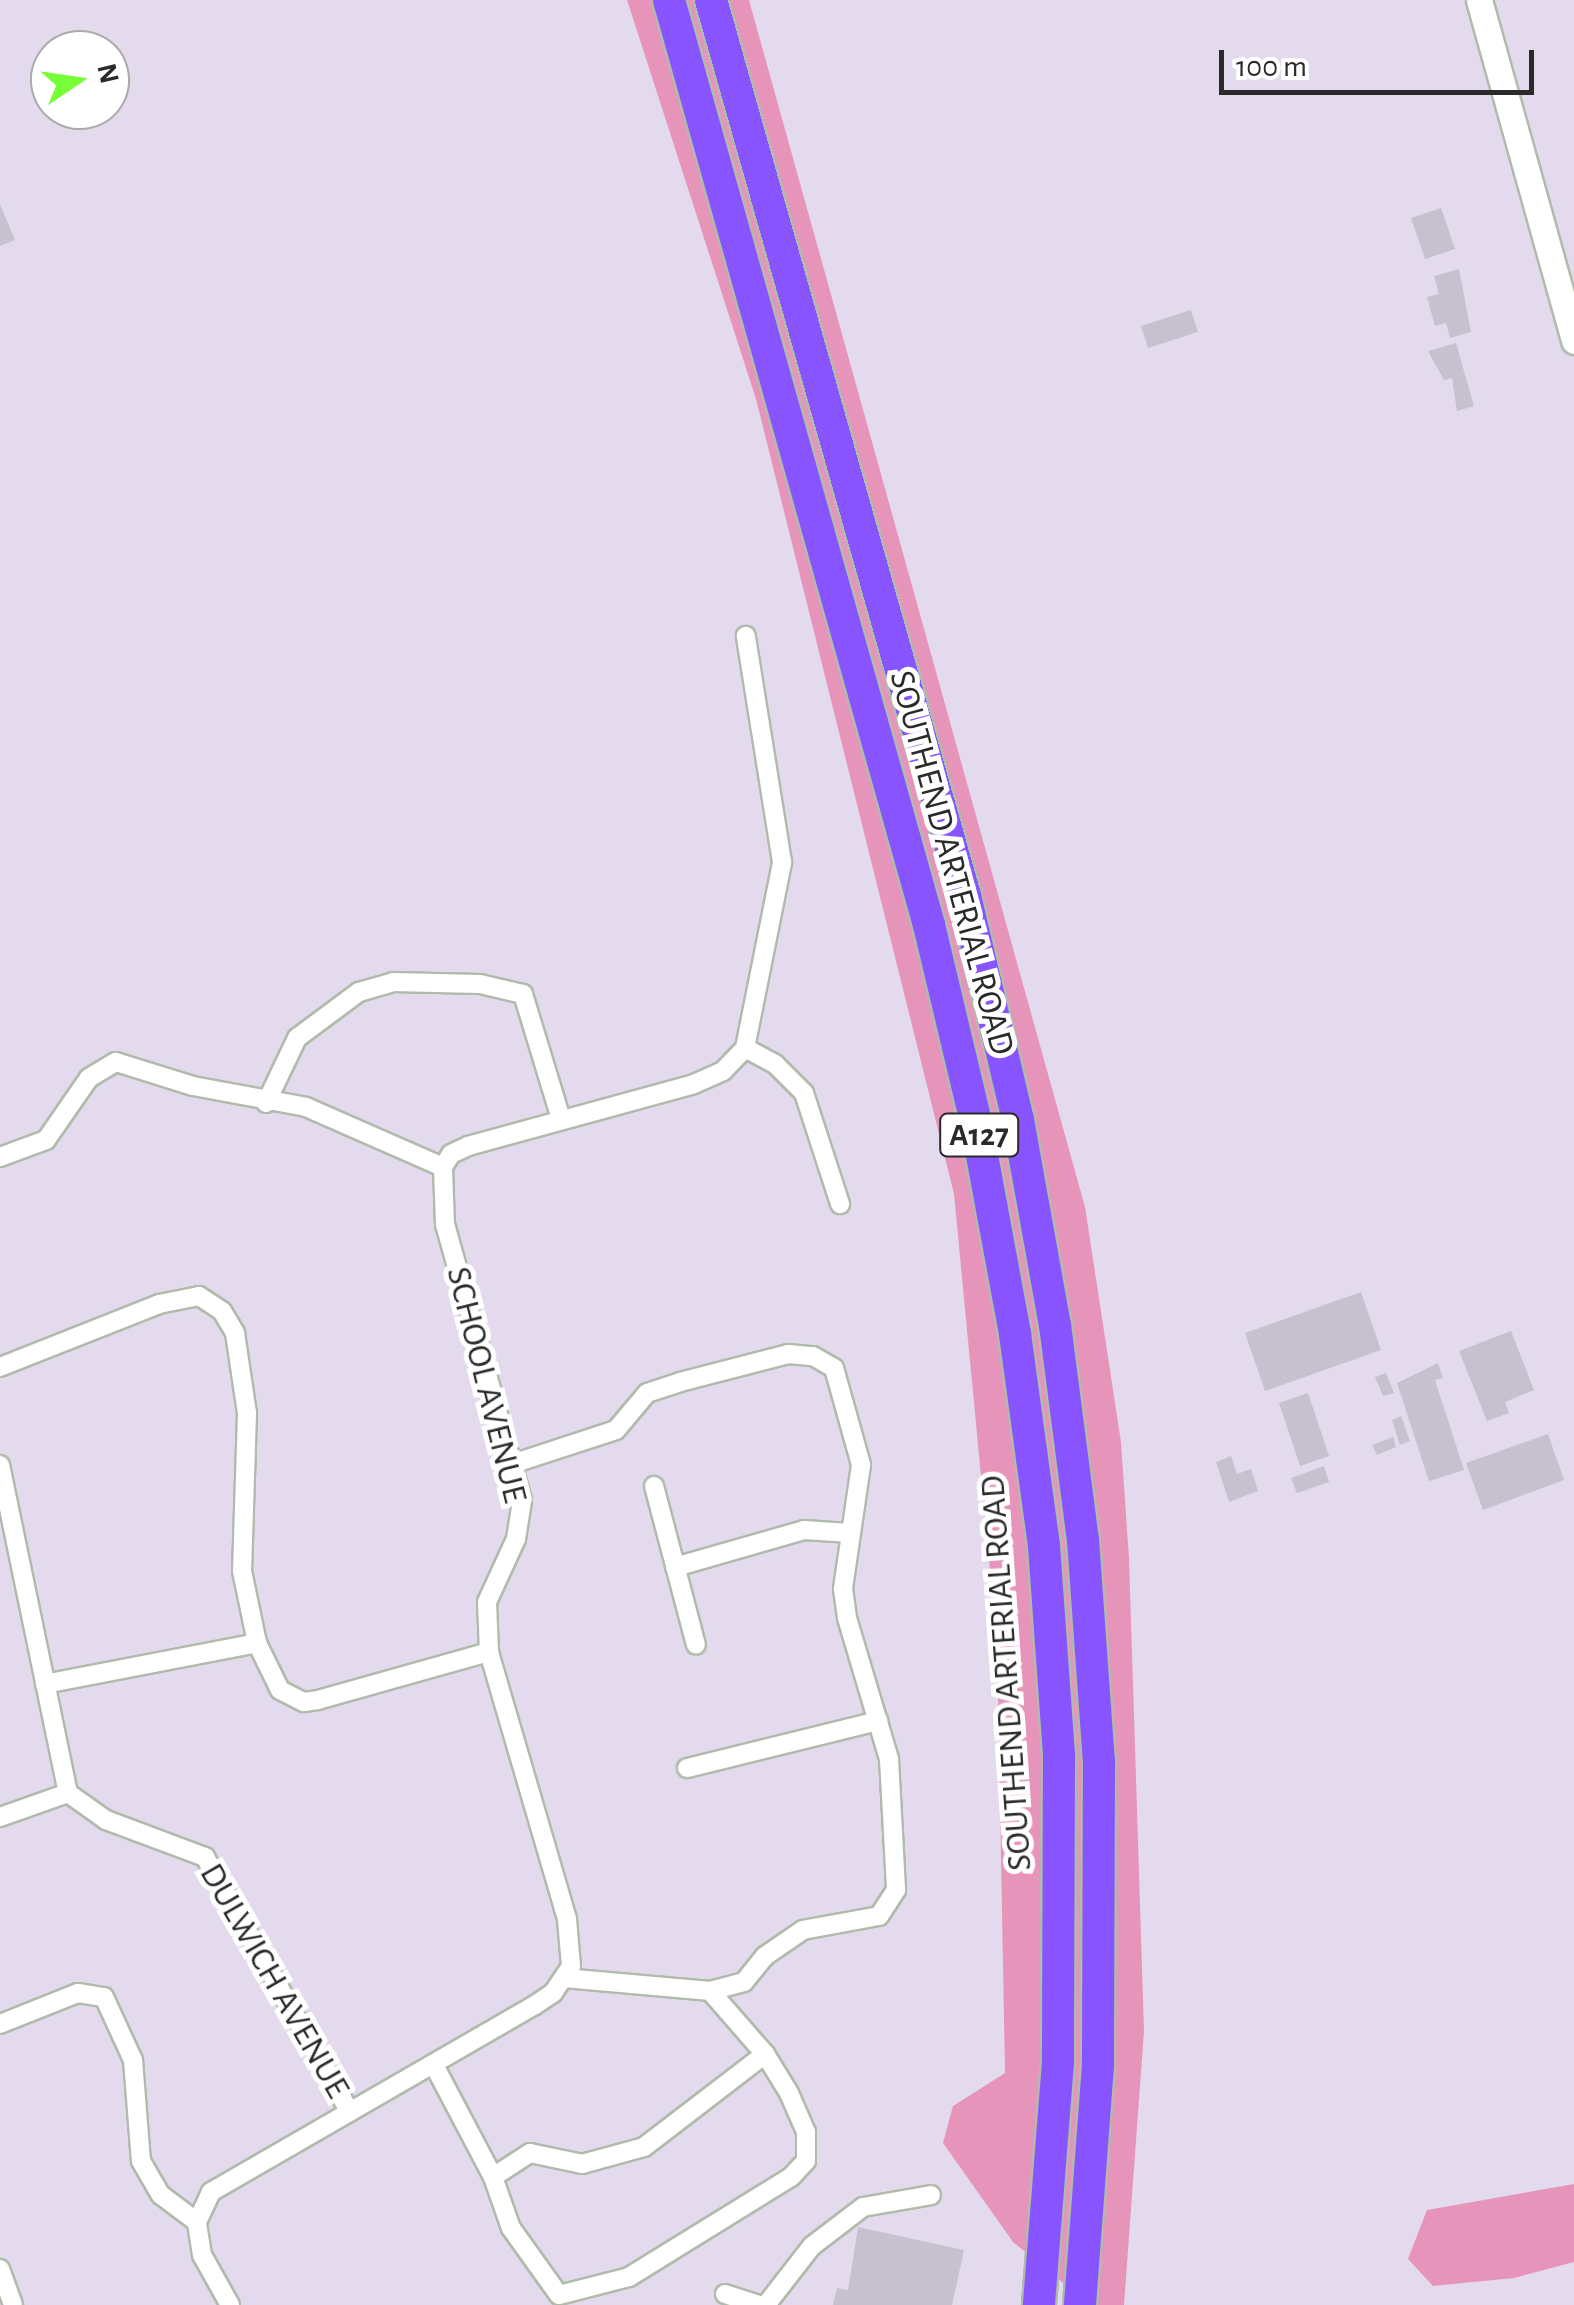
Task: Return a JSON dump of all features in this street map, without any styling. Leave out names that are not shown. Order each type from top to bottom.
[{"type":"highway","name":"SOUTHEND ARTERIAL ROAD","points":[[669,0],[774,352],[929,925],[976,1123],[1015,1334],[1044,1546],[1059,1755],[1058,2062],[1039,2305]]},
{"type":"highway","name":"SOUTHEND ARTERIAL ROAD","points":[[712,0],[965,896],[1018,1120],[1055,1325],[1082,1540],[1099,1761],[1098,2064],[1080,2305]]},
{"type":"street","points":[[1478,0],[1574,342]]},
{"type":"street","points":[[0,1157],[46,1140],[89,1078],[116,1062],[266,1103],[306,1107],[443,1168],[450,1154],[468,1146],[694,1084],[723,1072],[745,1048],[782,862],[746,636]]},
{"type":"street","points":[[266,1103],[297,1038],[360,992],[393,982],[504,985],[523,994],[536,1022],[561,1119]]},
{"type":"street","points":[[745,1048],[775,1064],[804,1093],[840,1204]]},
{"type":"street","name":"SCHOOL AVENUE","points":[[443,1168],[445,1225],[522,1500],[516,1539],[487,1602],[489,1652],[568,1920],[572,1952],[565,1978]]},
{"type":"street","points":[[0,1367],[159,1304],[199,1296],[222,1312],[234,1333],[247,1414],[242,1571],[257,1643],[280,1690],[304,1702],[489,1652]]},
{"type":"street","points":[[230,2305],[202,2254],[197,2222],[211,2192],[435,2067],[553,1992],[565,1978],[710,1991],[744,1982],[765,1956],[803,1930],[888,1910],[896,1890],[895,1820],[878,1720],[846,1618],[850,1533],[861,1465],[834,1368],[812,1356],[788,1354],[647,1394],[616,1430],[512,1464]]},
{"type":"street","points":[[0,1464],[68,1793],[0,1818]]},
{"type":"street","points":[[654,1486],[696,1645]]},
{"type":"street","points":[[675,1566],[804,1530],[850,1533]]},
{"type":"street","points":[[45,1684],[257,1643]]},
{"type":"street","points":[[687,1768],[878,1720]]},
{"type":"street","name":"DULWICH AVENUE","points":[[68,1793],[106,1820],[205,1857],[350,2112]]},
{"type":"street","points":[[435,2067],[493,2177],[511,2228],[558,2295],[629,2278],[791,2178],[806,2161],[806,2132],[765,2054],[710,1991]]},
{"type":"street","points":[[0,2024],[78,1994],[104,1997],[133,2060],[141,2160],[160,2195],[197,2222]]},
{"type":"street","points":[[493,2177],[530,2153],[582,2164],[644,2147],[765,2054]]},
{"type":"street","points":[[725,2294],[763,2305],[812,2246],[863,2207],[931,2195]]},
{"type":"street","points":[[0,2269],[13,2305]]},
{"type":"shaded area","points":[[627,0],[749,0],[1085,1207],[1121,1442],[1129,1558],[1144,2031],[1124,2305],[1090,2305],[1013,2242],[943,2143],[953,2106],[1005,2073],[997,1643],[954,1194],[756,399]]},
{"type":"shaded area","points":[[1574,2184],[1574,2262],[1514,2278],[1433,2286],[1408,2259],[1427,2210]]},
{"type":"building","points":[[0,204],[15,240],[0,246]]},
{"type":"building","points":[[1441,208],[1455,249],[1425,259],[1411,218]]},
{"type":"building","points":[[1459,269],[1471,332],[1450,338],[1446,323],[1435,326],[1427,297],[1439,294],[1434,276]]},
{"type":"building","points":[[1191,310],[1198,332],[1148,348],[1141,326]]},
{"type":"building","points":[[1456,343],[1474,406],[1457,411],[1452,378],[1444,380],[1428,351]]},
{"type":"building","points":[[1361,1292],[1381,1350],[1265,1391],[1245,1333]]},
{"type":"building","points":[[1511,1331],[1534,1390],[1505,1402],[1509,1413],[1487,1421],[1459,1351]]},
{"type":"building","points":[[1438,1363],[1443,1378],[1435,1380],[1464,1470],[1429,1481],[1397,1383]]},
{"type":"building","points":[[1386,1373],[1394,1393],[1383,1396],[1375,1377]]},
{"type":"building","points":[[1308,1393],[1329,1456],[1300,1466],[1279,1403]]},
{"type":"building","points":[[1401,1416],[1410,1441],[1400,1445],[1392,1420]]},
{"type":"building","points":[[1548,1434],[1564,1480],[1483,1510],[1466,1463]]},
{"type":"building","points":[[1393,1437],[1396,1447],[1377,1455],[1372,1445]]},
{"type":"building","points":[[1231,1456],[1237,1474],[1251,1469],[1258,1491],[1229,1502],[1216,1462]]},
{"type":"building","points":[[1324,1466],[1329,1482],[1297,1493],[1291,1478]]},
{"type":"building","points":[[858,2227],[964,2250],[952,2305],[833,2305],[837,2288],[848,2290]]}]
